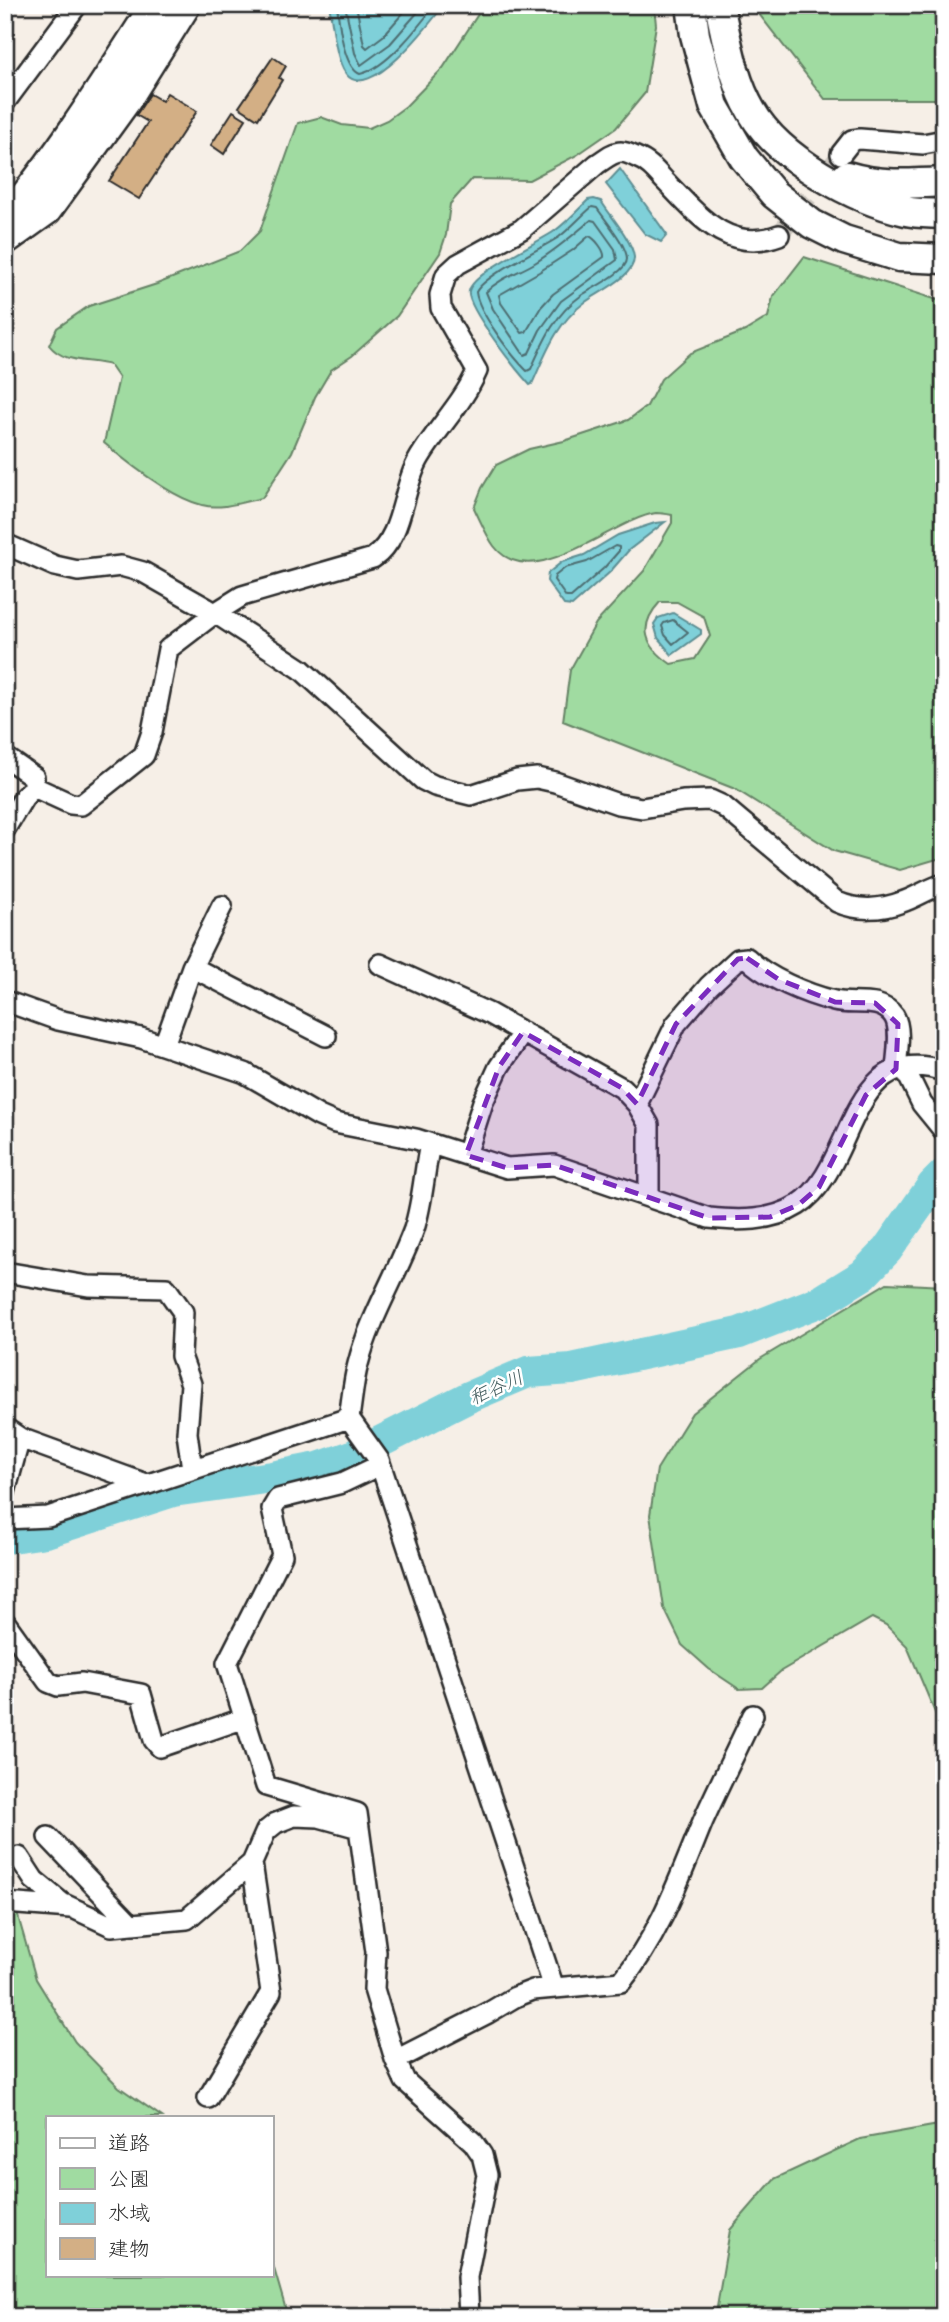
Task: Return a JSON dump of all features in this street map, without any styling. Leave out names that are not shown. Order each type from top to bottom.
[{"type":"highway","points":[[5,220],[26,195],[104,85],[155,5]]},
{"type":"highway","points":[[5,240],[47,210],[126,101],[186,5]]},
{"type":"highway","points":[[691,5],[695,35],[715,106],[744,158],[774,194],[812,224],[844,240],[944,280]]},
{"type":"highway","points":[[719,5],[733,66],[752,113],[777,142],[821,176],[864,197],[908,212],[944,214]]},
{"type":"highway","points":[[752,113],[802,153],[848,176],[870,183],[909,185],[944,182]]},
{"type":"highway","points":[[844,240],[900,257],[944,260]]},
{"type":"street","points":[[5,102],[77,5]]},
{"type":"street","points":[[841,154],[852,140],[923,144],[944,140]]},
{"type":"street","points":[[34,787],[71,804],[81,805],[144,755],[152,732],[168,649],[215,613],[242,596],[373,558],[384,550],[393,536],[419,458],[470,386],[477,371],[441,308],[439,295],[446,275],[458,264],[522,229],[603,160],[622,152],[646,162],[703,219],[719,231],[742,240],[762,241],[779,235]]},
{"type":"street","points":[[5,544],[55,566],[78,571],[121,566],[143,572],[215,613],[301,669],[424,780],[435,786],[471,795],[517,780],[537,778],[618,804],[642,808],[683,801],[710,800],[723,806],[837,902],[851,908],[867,909],[901,903],[932,887],[944,884]]},
{"type":"street","points":[[5,758],[34,777],[34,787],[24,797],[5,829]]},
{"type":"street","points":[[164,1045],[191,967],[222,906]]},
{"type":"street","points":[[637,1104],[676,1024],[709,986],[738,959],[747,958],[758,969],[835,1002],[875,1003],[892,1013],[898,1024],[900,1068],[922,1104],[944,1131]]},
{"type":"street","points":[[380,964],[490,1014],[622,1087],[637,1104],[649,1125],[649,1197]]},
{"type":"street","points":[[191,967],[326,1037]]},
{"type":"street","points":[[5,1001],[58,1020],[141,1038],[245,1073],[335,1123],[430,1144],[507,1168],[554,1164],[709,1218],[735,1220],[770,1217],[797,1205],[819,1187],[852,1118],[866,1096],[887,1073],[900,1068],[930,1066],[944,1071]]},
{"type":"street","points":[[466,1155],[483,1102],[499,1067],[523,1032]]},
{"type":"street","points":[[430,1144],[424,1170],[422,1200],[413,1230],[376,1313],[358,1364],[349,1418],[379,1462],[554,1988]]},
{"type":"street","points":[[5,1272],[88,1286],[166,1288],[183,1312],[181,1356],[191,1384],[187,1433],[192,1469]]},
{"type":"street","points":[[5,1519],[48,1517],[349,1418]]},
{"type":"street","points":[[5,1492],[13,1433],[146,1484]]},
{"type":"street","points":[[379,1462],[342,1483],[278,1499],[272,1509],[282,1555],[227,1662],[266,1786],[357,1813],[376,1952],[374,1989],[396,2060],[405,2081],[473,2142],[482,2155],[487,2175],[467,2277],[469,2317]]},
{"type":"street","points":[[5,1622],[48,1682],[58,1686],[82,1683],[141,1693],[153,1740],[160,1747],[244,1718]]},
{"type":"street","points":[[396,2060],[533,1990],[621,1982],[639,1960],[667,1909],[705,1818],[753,1715]]},
{"type":"street","points":[[19,1857],[34,1880],[62,1903],[111,1926],[187,1919],[252,1863],[266,1831],[276,1823],[294,1816],[319,1817],[359,1828]]},
{"type":"street","points":[[48,1837],[131,1924]]},
{"type":"street","points":[[208,2098],[271,1992],[252,1863]]},
{"type":"street","points":[[5,1903],[72,1908]]},
{"type":"highlighted area","points":[[747,958],[778,979],[835,1002],[875,1003],[898,1024],[896,1069],[866,1095],[819,1187],[798,1205],[770,1217],[709,1218],[554,1165],[507,1168],[466,1155],[499,1067],[523,1032],[622,1088],[637,1104],[676,1024],[738,959]]},
{"type":"green space","points":[[484,5],[654,5],[656,25],[645,93],[616,128],[577,155],[529,180],[472,179],[450,204],[446,235],[440,253],[397,316],[352,356],[331,370],[315,397],[292,452],[262,498],[217,507],[190,501],[151,479],[104,443],[119,378],[110,365],[69,358],[55,351],[49,345],[57,328],[89,306],[157,284],[240,251],[260,231],[298,123],[321,117],[342,125],[369,128],[387,120],[406,106],[443,68]]},
{"type":"green space","points":[[752,5],[944,5],[944,99],[825,99]]},
{"type":"green space","points":[[804,257],[944,302],[944,857],[900,870],[834,851],[735,789],[563,721],[570,670],[596,623],[644,571],[672,523],[672,515],[656,513],[638,518],[573,550],[550,559],[529,563],[510,559],[494,546],[474,508],[496,465],[529,449],[564,441],[628,420],[647,406],[661,379],[690,353],[745,331],[768,317],[773,297]],"holes":[[[660,602],[677,602],[704,617],[710,636],[695,659],[671,664],[650,643],[647,628],[648,620]]]},
{"type":"green space","points":[[887,1283],[944,1286],[944,1734],[907,1646],[886,1625],[872,1618],[781,1671],[762,1688],[739,1689],[709,1669],[682,1645],[664,1608],[650,1515],[657,1469],[692,1413],[760,1359]]},
{"type":"green space","points":[[5,1883],[16,1909],[36,1979],[75,2042],[119,2087],[161,2116],[46,2116],[46,2276],[273,2276],[273,2265],[288,2317],[5,2317]]},
{"type":"green space","points":[[944,2124],[944,2317],[718,2317],[716,2313],[730,2230],[774,2179],[860,2139]]},
{"type":"water","points":[[329,5],[444,5],[413,42],[384,70],[369,78],[356,80],[346,74],[339,60]]},
{"type":"water","points":[[620,169],[667,235],[661,242],[645,234],[606,184]]},
{"type":"water","points":[[588,200],[601,201],[625,236],[634,257],[633,264],[615,283],[584,303],[566,320],[530,385],[483,324],[470,299],[469,291],[482,275],[556,230]]},
{"type":"water","points":[[665,522],[629,550],[610,572],[572,606],[564,605],[547,581],[548,573],[562,562],[584,555],[618,535]]},
{"type":"water","points":[[673,613],[701,630],[701,634],[672,655],[658,638],[654,624],[658,618]]},
{"type":"building","points":[[273,57],[286,66],[279,78],[282,80],[258,119],[239,107]]},
{"type":"building","points":[[167,93],[197,111],[139,199],[109,181],[148,122],[136,115],[150,94],[162,101]]},
{"type":"building","points":[[233,111],[246,119],[224,154],[211,145]]},
{"type":"waterway","name":"秬谷川","points":[[5,1538],[46,1532],[173,1491],[318,1468],[352,1456],[469,1397],[528,1372],[572,1369],[739,1333],[821,1301],[863,1275],[887,1250],[933,1185],[944,1174]]},
{"type":"tunnel","points":[[779,235],[841,154]]}]
